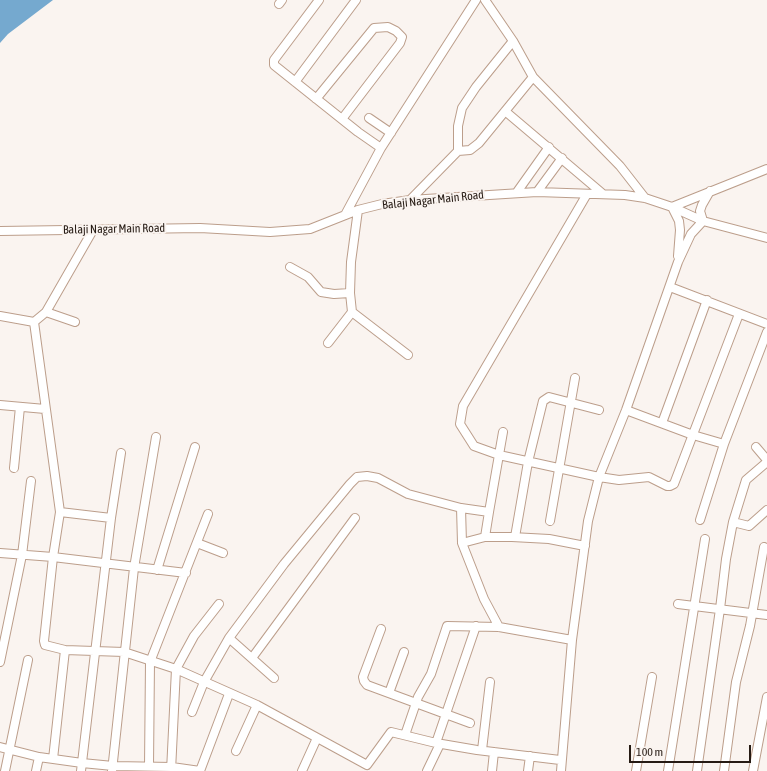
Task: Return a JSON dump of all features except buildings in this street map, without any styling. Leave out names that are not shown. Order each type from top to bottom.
[{"type":"street","points":[[319,0],[274,60],[274,65],[381,148]]},
{"type":"street","points":[[295,82],[356,0]]},
{"type":"street","points":[[345,215],[381,148],[476,0]]},
{"type":"street","points":[[485,0],[513,41],[533,76],[616,161],[645,198]]},
{"type":"street","points":[[316,99],[374,28],[388,27],[396,31],[402,37],[400,43],[342,119]]},
{"type":"street","points":[[458,151],[458,126],[462,108],[476,87],[513,41]]},
{"type":"street","points":[[410,200],[458,151],[470,150],[476,147],[533,76]]},
{"type":"street","points":[[505,111],[603,194]]},
{"type":"street","points":[[370,118],[391,133]]},
{"type":"street","points":[[517,192],[549,147]]},
{"type":"street","points":[[537,192],[562,158]]},
{"type":"street","points":[[678,262],[680,230],[679,221],[672,207],[767,169]]},
{"type":"street","points":[[561,771],[560,760],[572,640],[588,521],[600,477],[626,410],[678,262],[692,234],[703,222],[700,211],[710,191]]},
{"type":"street","name":"Balaji Nagar Main Road","points":[[0,231],[200,228],[270,232],[310,229],[358,210],[382,204],[410,200],[517,192],[537,192],[603,194],[645,198],[672,207],[703,222],[767,238]]},
{"type":"street","points":[[587,194],[463,406],[460,424],[474,446],[499,455],[528,462],[560,467],[600,477],[619,480],[649,477],[670,486],[674,484],[740,314]]},
{"type":"street","points":[[328,342],[352,312],[350,293],[351,262],[358,210]]},
{"type":"street","points":[[0,316],[34,322],[46,312],[94,230]]},
{"type":"street","points":[[290,267],[308,277],[321,292],[334,294],[350,293]]},
{"type":"street","points":[[670,287],[767,324]]},
{"type":"street","points":[[662,423],[707,300]]},
{"type":"street","points":[[46,312],[75,322]]},
{"type":"street","points":[[352,312],[408,355]]},
{"type":"street","points":[[34,322],[60,512],[53,557],[44,641],[45,645],[65,650],[124,652],[150,662],[176,669],[229,694],[257,705],[317,738],[365,768],[391,732],[438,743],[560,760]]},
{"type":"street","points":[[700,520],[724,444],[767,332]]},
{"type":"street","points":[[550,520],[575,378]]},
{"type":"street","points":[[514,537],[528,462],[543,401],[549,396],[599,410]]},
{"type":"street","points":[[0,405],[45,409]]},
{"type":"street","points":[[14,468],[20,407]]},
{"type":"street","points":[[626,410],[693,435],[724,444]]},
{"type":"street","points":[[485,537],[503,432]]},
{"type":"street","points":[[112,768],[134,568],[156,437]]},
{"type":"street","points":[[697,771],[726,559],[733,522],[746,480],[767,461],[756,447]]},
{"type":"street","points":[[157,570],[195,448]]},
{"type":"street","points":[[81,767],[111,518],[121,453]]},
{"type":"street","points":[[192,712],[204,682],[229,638],[284,564],[357,477],[367,476],[378,478],[408,494],[461,508],[489,512]]},
{"type":"street","points":[[0,662],[22,555],[31,481]]},
{"type":"street","points":[[461,508],[462,543],[484,599],[499,627]]},
{"type":"street","points":[[733,522],[749,526],[767,510]]},
{"type":"street","points":[[60,512],[111,518]]},
{"type":"street","points":[[149,766],[150,662],[198,543],[208,514]]},
{"type":"street","points":[[252,658],[355,518]]},
{"type":"street","points":[[462,543],[485,537],[514,537],[549,539],[585,546]]},
{"type":"street","points":[[668,771],[705,539]]},
{"type":"street","points":[[198,543],[223,553]]},
{"type":"street","points":[[724,771],[736,682],[753,613],[764,547]]},
{"type":"street","points":[[0,553],[53,557],[134,568],[186,573]]},
{"type":"street","points":[[172,769],[176,669],[194,636],[219,604]]},
{"type":"street","points":[[678,604],[767,615]]},
{"type":"street","points":[[405,735],[416,703],[431,674],[447,626],[499,627],[572,640]]},
{"type":"street","points":[[426,771],[438,743],[445,714],[476,626]]},
{"type":"street","points":[[381,629],[363,677],[367,684],[470,723]]},
{"type":"street","points":[[229,638],[274,678]]},
{"type":"street","points":[[53,759],[65,650]]},
{"type":"street","points":[[390,693],[404,652]]},
{"type":"street","points":[[6,771],[28,660]]},
{"type":"street","points":[[636,771],[652,677]]},
{"type":"street","points":[[482,750],[490,682]]},
{"type":"street","points":[[0,747],[81,767],[112,768],[149,766],[200,771],[229,694]]},
{"type":"street","points":[[754,771],[767,697]]},
{"type":"street","points":[[236,751],[257,705]]},
{"type":"street","points":[[302,771],[317,738]]},
{"type":"street","points":[[492,771],[494,752]]},
{"type":"street","points":[[528,771],[530,756]]},
{"type":"street","points":[[36,771],[39,757]]},
{"type":"water","points":[[0,0],[53,0],[8,34],[0,43]]}]
